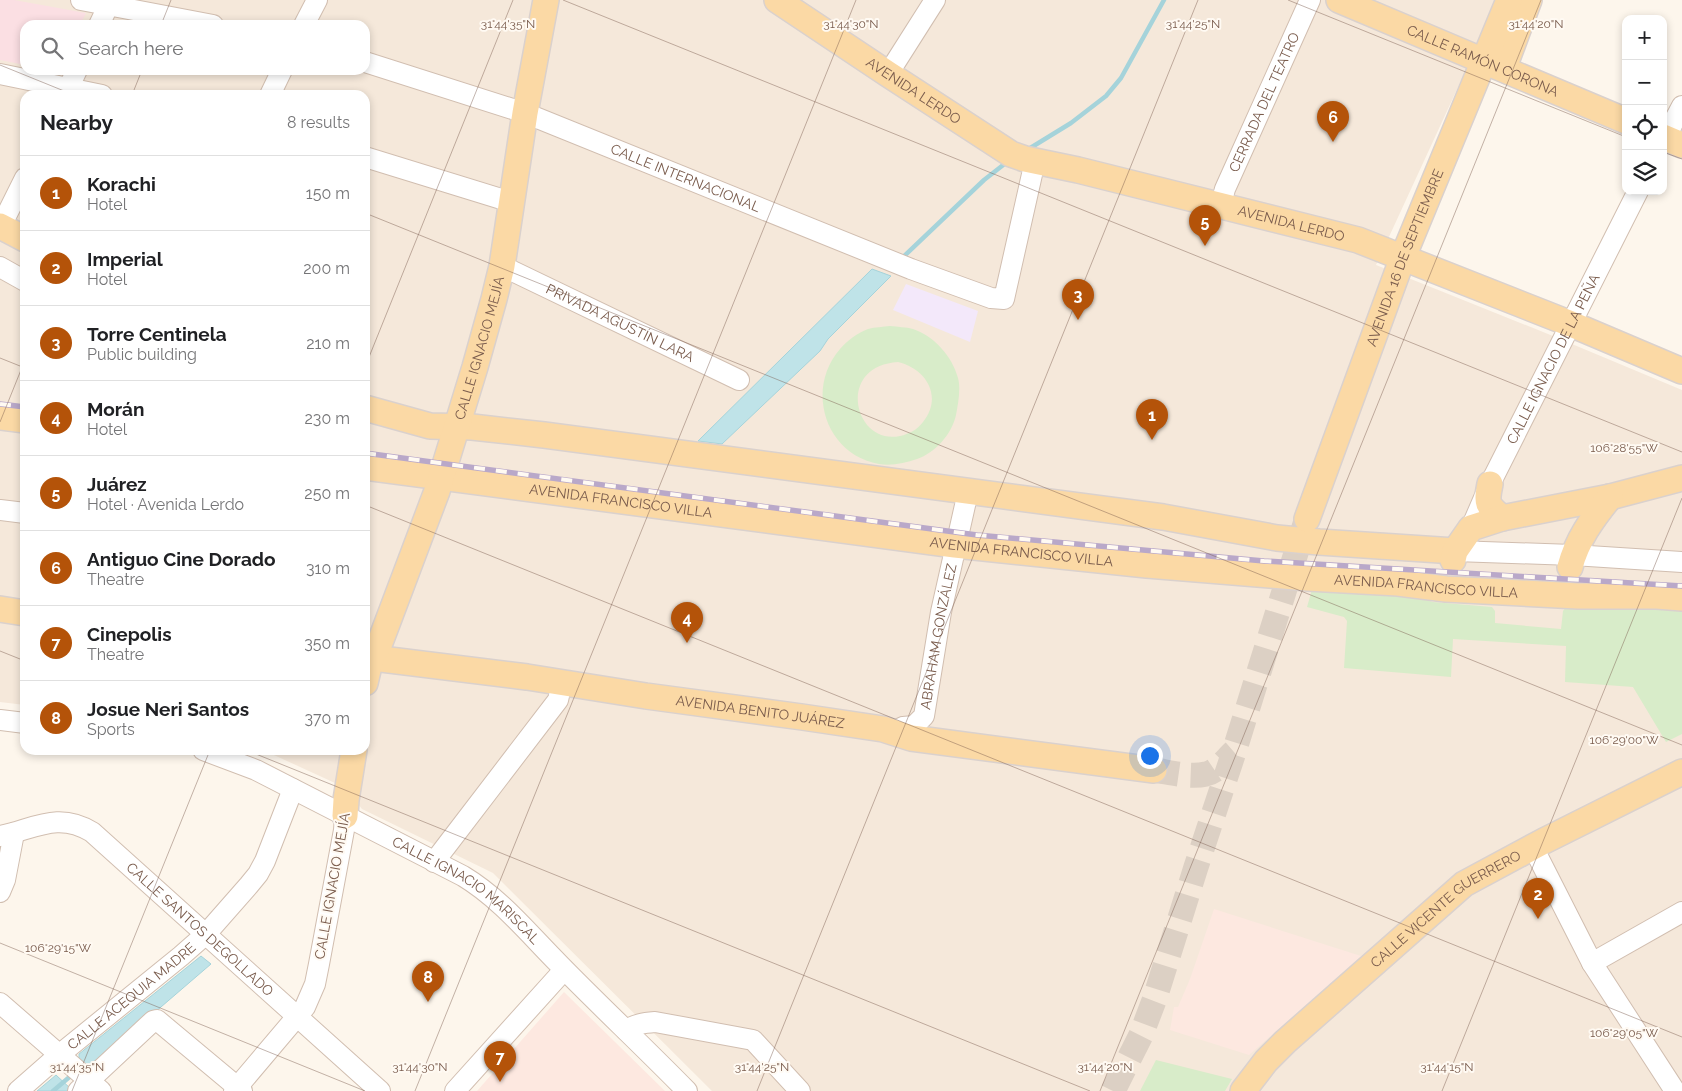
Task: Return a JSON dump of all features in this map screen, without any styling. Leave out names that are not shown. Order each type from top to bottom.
[{"type":"main road","name":"CALLE IGNACIO MEJÍA","points":[[370,655],[379,645],[442,477],[482,342],[502,266],[525,113],[546,0]]},
{"type":"main road","name":"AVENIDA LERDO","points":[[777,0],[1002,149],[1030,160],[1078,170],[1358,240],[1570,324],[1682,371]]},
{"type":"main road","name":"CALLE RAMÓN CORONA","points":[[1339,0],[1622,119]]},
{"type":"main road","name":"AVENIDA 16 DE SEPTIEMBRE","points":[[1307,519],[1403,257],[1510,0]]},
{"type":"main road","points":[[1508,71],[1506,62],[1529,0]]},
{"type":"main road","points":[[0,226],[20,237]]},
{"type":"main road","points":[[370,409],[430,426],[457,426],[544,434],[1163,517],[1289,539],[1454,556],[1471,528],[1502,518],[1610,497],[1682,478]]},
{"type":"main road","points":[[0,417],[20,419]]},
{"type":"main road","name":"AVENIDA FRANCISCO VILLA","points":[[370,468],[955,545],[1147,565],[1398,583],[1446,589],[1578,596],[1682,598]]},
{"type":"main road","points":[[1490,484],[1487,501],[1491,509],[1502,518]]},
{"type":"main road","points":[[1571,561],[1577,543],[1610,497]]},
{"type":"main road","points":[[0,609],[20,611]]},
{"type":"main road","name":"AVENIDA BENITO JUÁREZ","points":[[370,657],[527,677],[646,696],[802,717],[892,732],[910,738],[1154,770]]},
{"type":"main road","name":"CALLE IGNACIO MEJÍA","points":[[345,816],[353,755]]},
{"type":"main road","name":"CALLE VICENTE GUERRERO","points":[[1243,1091],[1266,1061],[1285,1042],[1464,884],[1682,772]]},
{"type":"street","points":[[81,0],[110,3],[190,20]]},
{"type":"street","points":[[307,20],[317,0]]},
{"type":"street","points":[[888,74],[936,0]]},
{"type":"street","name":"CERRADA DEL TEATRO","points":[[1220,207],[1225,189],[1310,0]]},
{"type":"street","points":[[102,20],[110,3]]},
{"type":"street","name":"CALLE INTERNACIONAL","points":[[370,64],[525,113],[911,269],[991,298],[1004,299],[1030,160]]},
{"type":"street","points":[[0,74],[60,90]]},
{"type":"street","points":[[68,90],[75,75]]},
{"type":"street","points":[[272,90],[280,75]]},
{"type":"street","points":[[1668,140],[1682,106]]},
{"type":"street","points":[[370,159],[511,202]]},
{"type":"street","points":[[0,226],[20,188]]},
{"type":"street","name":"CALLE IGNACIO DE LA PEÑA","points":[[1471,528],[1490,484],[1636,195]]},
{"type":"street","name":"PRIVADA AGUSTÍN LARA","points":[[502,266],[739,380]]},
{"type":"street","points":[[0,267],[20,278]]},
{"type":"street","name":"ABRAHAM GONZÁLEZ","points":[[892,732],[903,727],[914,726],[924,716],[940,612],[968,492]]},
{"type":"street","points":[[0,510],[20,512]]},
{"type":"street","points":[[1454,556],[1571,561],[1682,562]]},
{"type":"street","points":[[434,862],[558,700],[562,683]]},
{"type":"street","points":[[0,720],[20,722]]},
{"type":"street","name":"CALLE IGNACIO MARISCAL","points":[[216,755],[256,770],[463,876],[490,894],[687,1091]]},
{"type":"street","name":"CALLE ACEQUIA MADRE","points":[[18,1091],[63,1058],[206,934],[250,886],[265,861],[293,789]]},
{"type":"street","name":"CALLE IGNACIO MEJÍA","points":[[238,1090],[298,1018],[309,1001],[344,830],[345,816]]},
{"type":"street","name":"CALLE SANTOS DEGOLLADO","points":[[7,834],[53,822],[66,822],[82,826],[92,832],[380,1091]]},
{"type":"street","points":[[0,892],[5,880],[7,834]]},
{"type":"street","points":[[1533,847],[1592,963],[1675,1091]]},
{"type":"street","points":[[1592,963],[1682,912]]},
{"type":"street","points":[[455,1091],[564,970]]},
{"type":"street","points":[[0,1003],[63,1058],[88,1085],[153,1021],[157,1020],[238,1090]]},
{"type":"street","points":[[626,1030],[641,1023],[655,1022],[753,1040],[800,1091]]},
{"type":"shaded area","points":[[0,0],[1495,0],[1465,72],[1376,265],[1682,390],[1682,1091],[712,1091],[493,873],[362,809],[358,804],[359,794],[274,755],[370,755],[370,90],[20,90],[20,704],[0,702]]},
{"type":"shaded area","points":[[0,0],[14,0],[86,13],[82,20],[20,20],[20,64],[0,60]]},
{"type":"shaded area","points":[[906,284],[978,311],[970,342],[893,310]]},
{"type":"shaded area","points":[[1214,909],[1361,956],[1249,1055],[1170,1030],[1174,1007],[1178,1007],[1190,979]]},
{"type":"shaded area","points":[[564,992],[665,1091],[477,1091]]},
{"type":"green space","points":[[890,326],[913,329],[935,342],[951,362],[958,378],[959,387],[954,422],[942,442],[924,456],[908,462],[889,465],[860,458],[845,448],[834,434],[826,418],[823,401],[824,383],[829,365],[840,349],[852,338],[868,329]],"holes":[[[898,362],[908,366],[924,377],[929,385],[932,394],[929,413],[921,425],[913,431],[900,436],[884,436],[871,429],[863,418],[858,404],[859,390],[865,377],[878,367]]]},
{"type":"green space","points":[[1313,586],[1404,593],[1433,602],[1492,607],[1495,611],[1495,623],[1561,629],[1563,611],[1567,606],[1626,609],[1654,604],[1682,606],[1682,734],[1666,742],[1633,687],[1565,682],[1566,646],[1453,639],[1451,677],[1344,668],[1347,621],[1344,617],[1307,607]]},
{"type":"green space","points":[[1156,1060],[1232,1079],[1225,1091],[1140,1091]]},
{"type":"water","points":[[872,269],[891,276],[828,339],[820,351],[722,444],[698,441]]},
{"type":"water","points":[[201,956],[211,964],[90,1068],[79,1060],[79,1054]]},
{"type":"water","points":[[56,1075],[71,1089],[68,1091],[37,1091]]},
{"type":"waterway","points":[[1027,150],[1071,123],[1106,96],[1121,78],[1164,0]]},
{"type":"waterway","points":[[900,260],[984,180],[1007,162]]},
{"type":"waterway","points":[[53,1091],[73,1074]]},
{"type":"tunnel","points":[[1113,1091],[1141,1035],[1155,998],[1306,521]]},
{"type":"tunnel","points":[[1154,770],[1186,775],[1206,774],[1218,768],[1234,752]]},
{"type":"railway","points":[[0,404],[20,406]]},
{"type":"railway","points":[[370,454],[977,535],[1264,561],[1682,586]]},
{"type":"place","name":"Antiguo Cine Dorado","points":[[1333,142]]},
{"type":"place","name":"Juárez","points":[[1205,246]]},
{"type":"place","name":"Torre Centinela","points":[[1078,320]]},
{"type":"place","name":"Korachi","points":[[1152,440]]},
{"type":"place","name":"Morán","points":[[687,643]]},
{"type":"place","name":"Imperial","points":[[1538,919]]},
{"type":"place","name":"Josue Neri Santos","points":[[428,1002]]},
{"type":"place","name":"Cinepolis","points":[[500,1082]]}]
